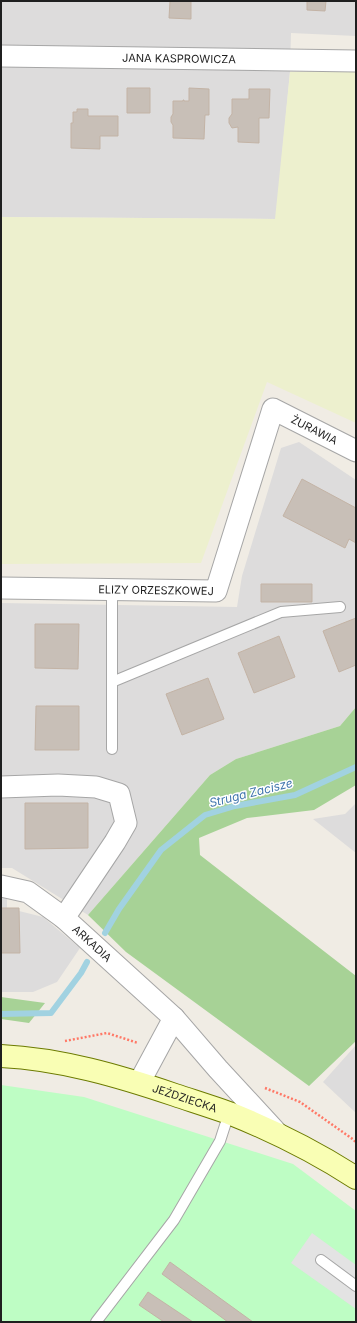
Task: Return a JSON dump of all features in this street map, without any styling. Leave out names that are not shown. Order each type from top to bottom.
[{"type":"street","name":"JANA KASPROWICZA","points":[[1,56],[356,61]]},
{"type":"street","name":"ŻURAWIA","points":[[273,409],[356,451]]},
{"type":"street","name":"ELIZY ORZESZKOWEJ","points":[[1,588],[216,591],[273,409]]},
{"type":"street","points":[[1,787],[58,785],[96,787],[119,794],[126,823],[64,918]]},
{"type":"street","name":"ARKADIA","points":[[1,886],[28,892],[64,918],[174,1018],[218,1069],[278,1134]]},
{"type":"street","points":[[140,1083],[174,1018]]},
{"type":"street","name":"JEŹDZIECKA","points":[[1,1056],[50,1062],[99,1072],[140,1083],[229,1113],[278,1134],[316,1154],[356,1178]]},
{"type":"lane","points":[[112,590],[112,749]]},
{"type":"lane","points":[[112,682],[281,612],[340,607]]},
{"type":"lane","points":[[96,1322],[174,1220],[220,1141],[229,1113]]},
{"type":"lane","points":[[321,1260],[356,1286]]},
{"type":"path","points":[[58,1042],[107,1033],[158,1049]]},
{"type":"path","points":[[263,1087],[300,1102],[354,1140],[356,1143]]},
{"type":"shaded area","points":[[1,1],[356,1],[356,36],[291,33],[290,72],[276,219],[1,217]]},
{"type":"shaded area","points":[[299,442],[356,480],[356,707],[340,726],[236,759],[210,775],[88,915],[12,868],[1,868],[1,603],[237,607],[242,576],[281,448]]},
{"type":"shaded area","points":[[356,803],[356,853],[313,819],[345,814]]},
{"type":"shaded area","points":[[1,897],[7,898],[7,908],[43,917],[80,948],[57,982],[33,992],[1,992]]},
{"type":"shaded area","points":[[356,1045],[356,1113],[323,1082]]},
{"type":"shaded area","points":[[312,1233],[356,1265],[356,1309],[291,1263]]},
{"type":"green space","points":[[356,71],[356,423],[267,382],[201,563],[1,564],[1,217],[275,219],[290,72]]},
{"type":"green space","points":[[356,707],[356,785],[314,810],[247,818],[199,838],[200,855],[356,976],[356,1041],[309,1086],[126,952],[88,915],[210,775],[236,759],[340,726]]},
{"type":"green space","points":[[1,997],[45,1003],[29,1023],[1,1019]]},
{"type":"green space","points":[[1,1085],[84,1097],[293,1164],[356,1211],[356,1322],[1,1322]]},
{"type":"building","points":[[170,1],[191,1],[191,19],[169,18]]},
{"type":"building","points":[[307,1],[326,1],[325,11],[307,10]]},
{"type":"building","points":[[127,88],[150,88],[150,113],[127,113]]},
{"type":"building","points":[[189,88],[209,89],[209,115],[205,115],[204,139],[173,138],[173,125],[171,122],[171,117],[173,114],[173,101],[189,101]]},
{"type":"building","points":[[249,89],[270,89],[269,118],[259,118],[259,143],[238,142],[238,127],[232,128],[229,123],[229,118],[232,114],[232,99],[249,99]]},
{"type":"building","points":[[77,109],[88,109],[88,116],[118,116],[118,136],[100,136],[100,149],[71,148],[71,123],[73,123],[73,112],[77,112]]},
{"type":"building","points":[[302,479],[356,508],[356,543],[349,539],[345,548],[283,516]]},
{"type":"building","points":[[261,584],[312,584],[312,602],[261,602]]},
{"type":"building","points":[[356,618],[356,665],[339,672],[323,631]]},
{"type":"building","points":[[35,624],[79,624],[78,669],[35,668]]},
{"type":"building","points":[[279,636],[295,677],[254,693],[238,653]]},
{"type":"building","points":[[208,678],[224,719],[182,735],[166,694]]},
{"type":"building","points":[[36,706],[79,706],[79,750],[35,750]]},
{"type":"building","points":[[25,803],[88,803],[88,848],[25,849]]},
{"type":"building","points":[[1,908],[19,908],[20,953],[1,953]]},
{"type":"building","points":[[170,1262],[253,1322],[228,1322],[162,1274]]},
{"type":"building","points":[[148,1292],[193,1322],[164,1322],[139,1305]]},
{"type":"waterway","name":"Struga Zacisze","points":[[105,933],[119,909],[161,850],[205,815],[235,806],[295,795],[356,767]]},
{"type":"waterway","name":"Struga Zacisze","points":[[1,1014],[51,1013],[81,973],[87,962]]}]
